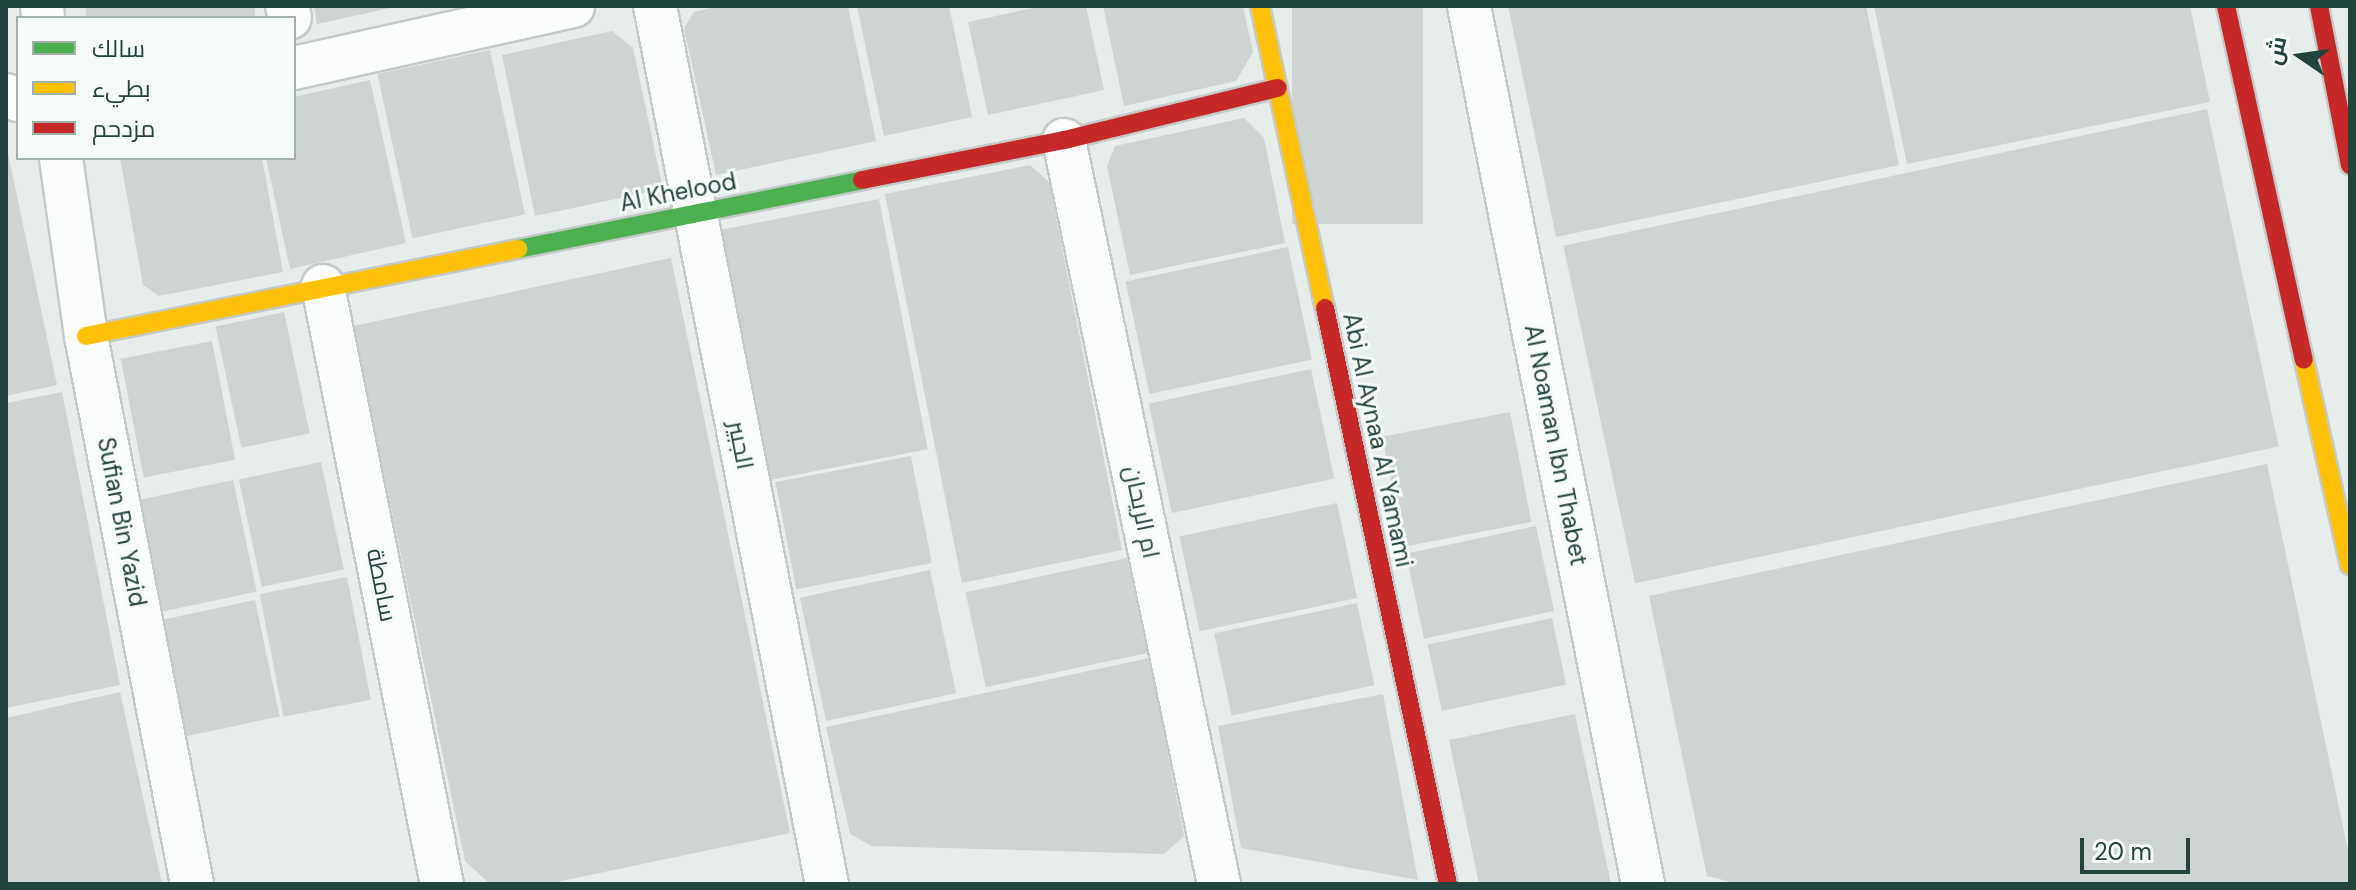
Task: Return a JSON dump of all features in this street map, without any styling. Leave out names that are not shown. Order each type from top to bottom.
[{"type":"street","points":[[296,58],[573,6]]},
{"type":"street","name":"الجبير","points":[[655,6],[827,884]]},
{"type":"street","name":"Abi Al Aynaa Al Yamami","points":[[1260,6],[1448,884]]},
{"type":"street","name":"Al Noaman Ibn Thabet","points":[[1469,6],[1643,884]]},
{"type":"street","points":[[2226,6],[2350,565]]},
{"type":"street","points":[[2319,6],[2350,165]]},
{"type":"street","name":"Al Khelood","points":[[86,336],[323,286],[1064,140],[1278,88]]},
{"type":"street","name":"ام الريحان","points":[[1064,140],[1219,884]]},
{"type":"street","name":"Sufian Bin Yazid","points":[[61,160],[86,336],[192,884]]},
{"type":"street","name":"سامطة","points":[[323,286],[442,884]]},
{"type":"building","points":[[86,6],[255,6],[255,16],[86,16]]},
{"type":"building","points":[[314,6],[395,6],[395,7],[317,24]]},
{"type":"building","points":[[719,6],[848,6],[876,141],[716,175],[684,28],[694,12]]},
{"type":"building","points":[[857,6],[949,6],[972,117],[884,136]]},
{"type":"building","points":[[1042,6],[1086,6],[1104,90],[988,115],[968,22]]},
{"type":"building","points":[[1103,6],[1243,6],[1253,52],[1236,81],[1124,106]]},
{"type":"building","points":[[1292,6],[1423,6],[1423,224],[1292,224]]},
{"type":"building","points":[[1508,6],[1866,6],[1899,165],[1556,237]]},
{"type":"building","points":[[1874,6],[2190,6],[2210,102],[1907,164]]},
{"type":"building","points":[[612,31],[633,48],[663,189],[535,216],[502,55]]},
{"type":"building","points":[[490,50],[525,214],[412,238],[378,74]]},
{"type":"building","points":[[370,80],[406,243],[290,269],[266,160],[296,160],[296,97]]},
{"type":"building","points":[[2207,109],[2279,446],[1635,583],[1563,246]]},
{"type":"building","points":[[1244,118],[1264,138],[1285,243],[1130,275],[1107,166],[1115,146]]},
{"type":"building","points":[[6,144],[57,385],[6,396]]},
{"type":"building","points":[[120,160],[262,160],[283,272],[159,296],[143,285]]},
{"type":"building","points":[[1030,165],[1049,182],[1122,550],[962,583],[885,194]]},
{"type":"building","points":[[879,199],[928,449],[770,480],[721,230]]},
{"type":"building","points":[[1288,247],[1312,359],[1150,394],[1126,282]]},
{"type":"building","points":[[671,258],[790,833],[547,884],[490,884],[465,861],[353,326]]},
{"type":"building","points":[[284,312],[310,433],[241,448],[216,327]]},
{"type":"building","points":[[212,341],[235,460],[144,478],[121,359]]},
{"type":"building","points":[[1311,369],[1334,479],[1172,513],[1149,404]]},
{"type":"building","points":[[62,392],[120,685],[6,708],[6,403]]},
{"type":"building","points":[[1510,412],[1531,522],[1404,547],[1382,437]]},
{"type":"building","points":[[911,456],[932,563],[796,589],[776,482]]},
{"type":"building","points":[[321,462],[344,570],[262,587],[239,479]]},
{"type":"building","points":[[2267,464],[2350,860],[2350,884],[1739,884],[1707,876],[1649,596]]},
{"type":"building","points":[[233,480],[257,592],[163,611],[139,500]]},
{"type":"building","points":[[1337,503],[1357,598],[1200,631],[1180,536]]},
{"type":"building","points":[[1536,526],[1554,611],[1424,639],[1406,554]]},
{"type":"building","points":[[1127,558],[1147,653],[986,687],[966,592]]},
{"type":"building","points":[[930,570],[956,693],[826,721],[800,598]]},
{"type":"building","points":[[347,577],[371,700],[283,717],[260,594]]},
{"type":"building","points":[[255,600],[280,716],[185,737],[160,620]]},
{"type":"building","points":[[1357,603],[1374,685],[1232,716],[1214,633]]},
{"type":"building","points":[[1552,618],[1566,685],[1442,711],[1428,644]]},
{"type":"building","points":[[1149,658],[1184,836],[1164,854],[872,846],[850,834],[826,727]]},
{"type":"building","points":[[120,692],[162,884],[6,884],[6,718]]},
{"type":"building","points":[[1383,694],[1418,880],[1241,848],[1218,726]]},
{"type":"building","points":[[1575,714],[1611,884],[1479,884],[1449,740]]},
{"type":"traffic: fast","points":[[518,249],[862,180]]},
{"type":"traffic: slow","points":[[1260,6],[1325,308]]},
{"type":"traffic: slow","points":[[86,336],[518,249]]},
{"type":"traffic: slow","points":[[2304,360],[2350,565]]},
{"type":"traffic: jam","points":[[2226,6],[2304,360]]},
{"type":"traffic: jam","points":[[2319,6],[2350,165]]},
{"type":"traffic: jam","points":[[862,180],[1064,140],[1278,88]]},
{"type":"traffic: jam","points":[[1325,308],[1448,884]]}]
